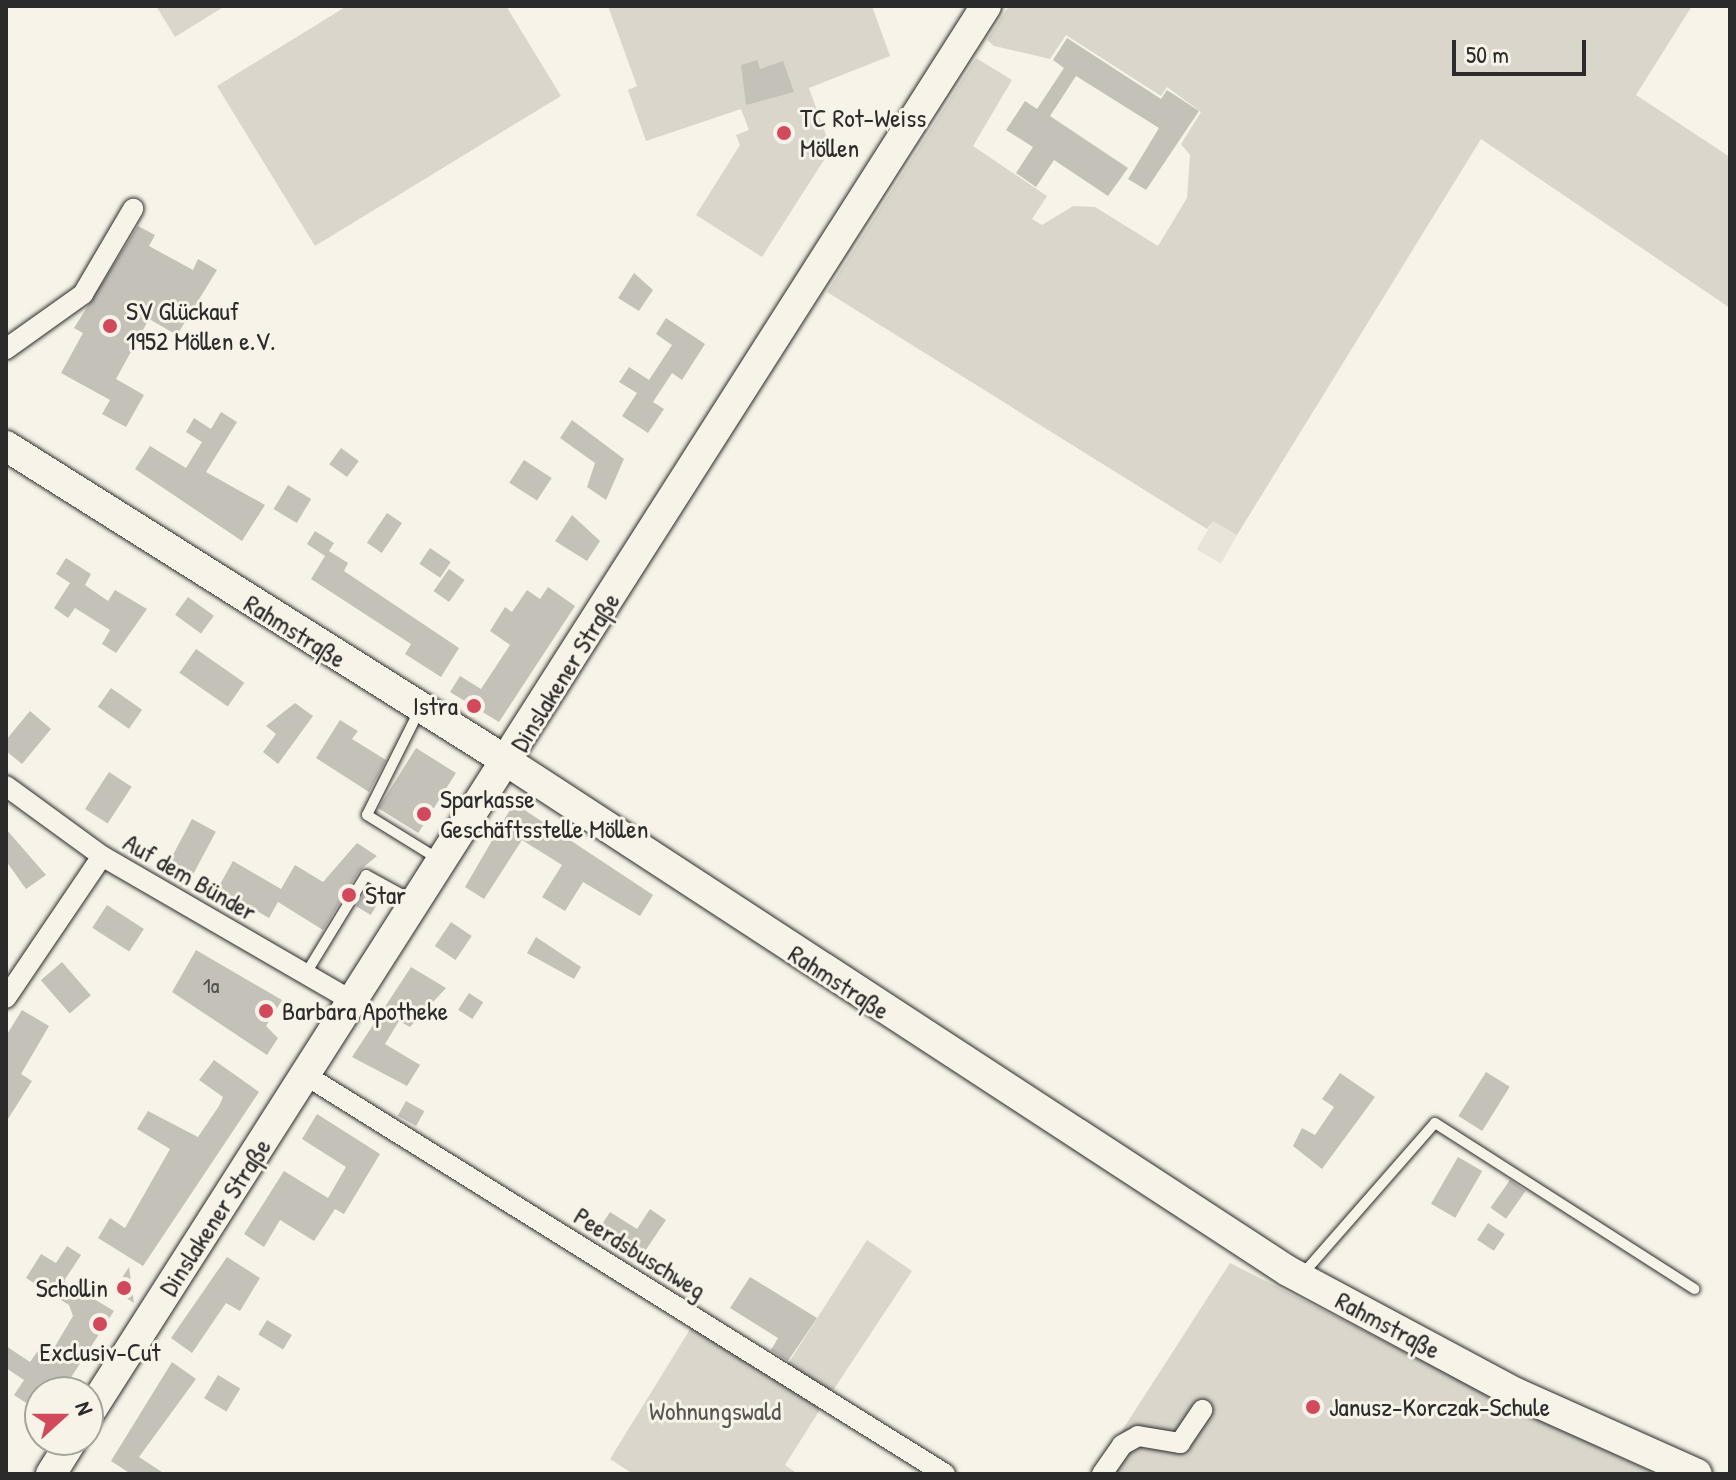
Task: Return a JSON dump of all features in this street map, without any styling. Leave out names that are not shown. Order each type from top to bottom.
[{"type":"main road","name":"Dinslakener Straße","points":[[104,1390],[508,762],[986,6]]},
{"type":"main road","name":"Rahmstraße","points":[[6,446],[508,762],[1300,1278],[1516,1393],[1697,1474]]},
{"type":"main road","points":[[51,1474],[62,1456]]},
{"type":"street","points":[[6,349],[83,294],[133,209]]},
{"type":"street","name":"Auf dem Bünder","points":[[6,786],[102,856],[354,1002]]},
{"type":"street","points":[[6,998],[102,856]]},
{"type":"street","name":"Peerdsbuschweg","points":[[307,1076],[945,1474]]},
{"type":"street","points":[[1102,1474],[1122,1445],[1138,1436],[1180,1443],[1202,1410]]},
{"type":"lane","points":[[420,709],[367,815],[444,862]]},
{"type":"lane","points":[[305,975],[366,875],[417,903]]},
{"type":"lane","points":[[1300,1278],[1435,1123],[1695,1289]]},
{"type":"shaded area","points":[[1213,521],[1237,535],[1221,564],[1196,550]]},
{"type":"green space","points":[[156,6],[225,6],[175,37]]},
{"type":"green space","points":[[347,6],[506,6],[561,96],[315,246],[217,86]]},
{"type":"green space","name":"TC Rot-Weiss Möllen","points":[[608,6],[872,6],[890,56],[809,88],[831,149],[762,257],[696,215],[740,145],[736,135],[749,130],[741,109],[646,141],[628,90],[637,86]]},
{"type":"green space","points":[[1009,6],[1692,6],[1636,95],[1730,157],[1730,308],[1481,139],[1237,535],[1213,521],[1207,529],[827,292],[976,58],[1012,80],[973,146],[1047,196],[1032,219],[1042,225],[1073,206],[1095,207],[1158,246],[1187,198],[1190,155],[1181,144],[1201,112],[1167,87],[1161,96],[1066,35],[1050,59],[994,46],[987,40]]},
{"type":"green space","points":[[867,1240],[912,1271],[834,1389],[822,1390],[786,1367]]},
{"type":"green space","points":[[1230,1263],[1542,1421],[1657,1474],[1094,1474]]},
{"type":"green space","name":"Wohnungswald","points":[[692,1326],[823,1405],[785,1465],[798,1474],[633,1474],[610,1459]]},
{"type":"building","points":[[1067,38],[1161,99],[1167,90],[1199,111],[1146,190],[1128,179],[1159,128],[1076,76],[1050,116],[1128,168],[1108,196],[1054,160],[1036,187],[1016,173],[1033,147],[1006,130],[1025,101],[1037,109],[1064,68],[1053,60]]},
{"type":"building","points":[[757,60],[760,69],[783,61],[794,92],[746,105],[741,65]]},
{"type":"building","name":"SV Glückauf 1952 Möllen e.V.","points":[[138,226],[155,235],[149,246],[193,270],[198,259],[217,270],[177,335],[149,319],[116,379],[144,395],[126,427],[102,414],[110,400],[61,373],[83,333],[74,328]]},
{"type":"building","points":[[634,273],[653,290],[639,311],[618,298]]},
{"type":"building","points":[[666,318],[705,344],[682,380],[672,373],[653,402],[664,409],[648,433],[622,416],[637,393],[619,382],[629,367],[649,380],[672,345],[656,334]]},
{"type":"building","points":[[221,412],[237,422],[206,472],[265,505],[242,541],[135,469],[150,446],[186,468],[202,442],[186,432],[194,418],[211,429]]},
{"type":"building","points":[[572,420],[624,459],[606,500],[587,487],[595,463],[560,438]]},
{"type":"building","points":[[341,448],[359,461],[347,477],[329,464]]},
{"type":"building","points":[[524,460],[552,478],[537,501],[509,483]]},
{"type":"building","points":[[288,485],[311,499],[297,523],[274,509]]},
{"type":"building","points":[[387,513],[402,523],[382,553],[367,543]]},
{"type":"building","points":[[572,515],[600,541],[587,561],[555,541]]},
{"type":"building","points":[[315,531],[334,543],[329,551],[348,563],[344,571],[459,648],[441,677],[405,654],[411,644],[311,579],[325,556],[307,544]]},
{"type":"building","points":[[430,548],[451,562],[440,578],[419,564]]},
{"type":"building","points":[[66,558],[91,574],[85,585],[108,601],[115,590],[147,609],[116,653],[102,644],[110,630],[75,608],[68,618],[54,608],[70,583],[56,574]]},
{"type":"building","points":[[449,569],[465,580],[449,602],[434,591]]},
{"type":"building","points":[[548,587],[575,606],[499,722],[450,692],[460,676],[481,689],[510,645],[490,631],[505,607],[512,612],[527,590],[540,599]]},
{"type":"building","points":[[188,597],[214,616],[201,634],[175,615]]},
{"type":"building","points":[[196,649],[244,683],[228,707],[179,673]]},
{"type":"building","points":[[111,688],[142,710],[129,729],[98,707]]},
{"type":"building","points":[[295,703],[313,716],[278,764],[263,752],[276,734],[266,726]]},
{"type":"building","points":[[30,711],[51,729],[22,764],[6,751],[6,740]]},
{"type":"building","points":[[340,720],[358,731],[352,739],[386,760],[369,792],[316,758]]},
{"type":"building","points":[[416,748],[456,773],[418,833],[378,808]]},
{"type":"building","points":[[109,772],[132,787],[108,824],[85,809]]},
{"type":"building","points":[[514,803],[653,895],[640,916],[583,882],[565,911],[542,897],[562,865],[522,840],[484,899],[465,887]]},
{"type":"building","points":[[192,819],[216,832],[191,878],[168,865]]},
{"type":"building","points":[[6,829],[46,875],[26,889],[6,861]]},
{"type":"building","points":[[357,843],[377,856],[359,871],[323,930],[278,902],[269,918],[218,888],[233,861],[281,889],[295,865],[323,882]]},
{"type":"building","points":[[366,890],[381,899],[371,915],[356,906]]},
{"type":"building","points":[[107,905],[144,929],[129,952],[92,928]]},
{"type":"building","points":[[451,922],[472,936],[456,960],[435,946]]},
{"type":"building","points":[[536,937],[581,967],[574,979],[527,953]]},
{"type":"building","points":[[196,950],[282,1000],[266,1026],[278,1038],[267,1055],[172,992]]},
{"type":"building","points":[[62,962],[91,995],[70,1014],[41,980]]},
{"type":"building","points":[[411,967],[446,988],[410,1027],[399,1021],[385,1044],[420,1065],[407,1086],[352,1057]]},
{"type":"building","points":[[469,993],[483,1002],[472,1019],[458,1010]]},
{"type":"building","points":[[22,1010],[49,1026],[21,1074],[32,1081],[6,1122],[6,1036]]},
{"type":"building","points":[[214,1060],[259,1092],[143,1266],[98,1238],[110,1218],[125,1228],[170,1149],[137,1129],[148,1111],[198,1137],[219,1106],[223,1097],[199,1080]]},
{"type":"building","points":[[1486,1072],[1510,1087],[1482,1131],[1458,1116]]},
{"type":"building","points":[[1340,1073],[1375,1097],[1322,1169],[1293,1146],[1302,1128],[1315,1135],[1334,1107],[1322,1099]]},
{"type":"building","points":[[406,1101],[424,1111],[416,1126],[398,1116]]},
{"type":"building","points":[[317,1114],[380,1154],[344,1214],[335,1209],[314,1241],[280,1220],[264,1247],[244,1234],[284,1171],[328,1198],[346,1167],[302,1139]]},
{"type":"building","points":[[1458,1157],[1482,1171],[1455,1218],[1431,1204]]},
{"type":"building","points":[[1510,1180],[1526,1191],[1506,1219],[1490,1208]]},
{"type":"building","points":[[650,1209],[666,1220],[637,1263],[595,1235],[610,1212],[637,1229]]},
{"type":"building","points":[[1488,1223],[1505,1234],[1494,1251],[1477,1240]]},
{"type":"building","points":[[67,1246],[81,1255],[64,1281],[114,1311],[72,1376],[24,1376],[24,1380],[6,1368],[6,1346],[30,1362],[44,1342],[54,1348],[73,1316],[69,1305],[26,1278],[41,1254],[56,1263]]},
{"type":"building","points":[[227,1257],[260,1278],[240,1311],[226,1303],[192,1353],[171,1338]]},
{"type":"building","points":[[129,1267],[134,1303],[114,1290]]},
{"type":"building","points":[[750,1277],[817,1318],[788,1361],[771,1350],[778,1338],[730,1308]]},
{"type":"building","points":[[267,1320],[292,1335],[283,1350],[258,1335]]},
{"type":"building","points":[[172,1362],[196,1379],[139,1457],[165,1474],[131,1474],[111,1461]]},
{"type":"building","points":[[218,1375],[240,1388],[226,1412],[204,1398]]},
{"type":"building","points":[[24,1380],[24,1402],[14,1395]]},
{"type":"place","name":"TC Rot-Weiss Möllen","points":[[784,133]]},
{"type":"place","name":"SV Glückauf 1952 Möllen e.V.","points":[[110,326]]},
{"type":"place","name":"Istra","points":[[474,706]]},
{"type":"place","name":"Sparkasse Geschäftsstelle Möllen","points":[[424,814]]},
{"type":"place","name":"Star","points":[[349,895]]},
{"type":"place","name":"Barbara Apotheke","points":[[266,1011]]},
{"type":"place","name":"Schollin","points":[[124,1288]]},
{"type":"place","name":"Exclusiv-Cut","points":[[100,1324]]},
{"type":"place","name":"Janusz-Korczak-Schule","points":[[1313,1407]]}]
